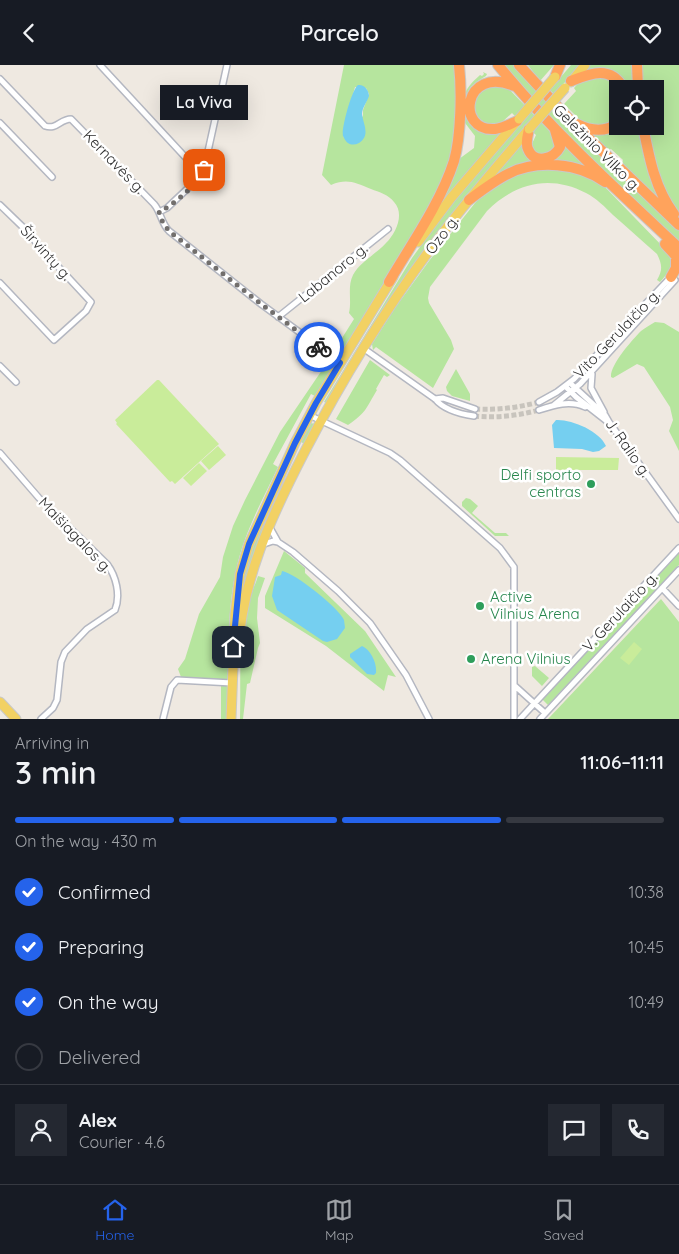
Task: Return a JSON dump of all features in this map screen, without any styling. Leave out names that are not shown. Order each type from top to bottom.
[{"type":"highway","points":[[389,282],[440,195],[454,159],[458,144],[460,65]]},
{"type":"highway","name":"Geležinio Vilko g.","points":[[498,65],[516,87],[554,126],[679,248]]},
{"type":"highway","name":"Geležinio Vilko g.","points":[[519,65],[570,120],[679,225]]},
{"type":"highway","points":[[526,65],[536,84]]},
{"type":"highway","points":[[555,77],[560,65]]},
{"type":"highway","points":[[637,65],[638,80]]},
{"type":"highway","points":[[568,84],[592,73],[612,76],[616,80]]},
{"type":"highway","points":[[516,87],[492,79],[484,81],[474,88],[469,107],[476,122],[488,128],[501,128],[518,120]]},
{"type":"highway","points":[[570,120],[596,131],[609,128]]},
{"type":"highway","points":[[529,129],[528,151],[535,157],[546,159],[555,155],[560,147],[554,126]]},
{"type":"highway","points":[[645,135],[652,169],[660,191],[679,221]]},
{"type":"highway","points":[[469,200],[508,174],[526,167],[547,165],[569,167],[587,173],[601,179],[626,198],[647,227],[673,251],[676,256],[675,278]]},
{"type":"main road","name":"Ozo g.","points":[[231,719],[235,614],[240,574],[249,544],[309,415],[389,282],[451,198],[566,65]]},
{"type":"main road","name":"Ozo g.","points":[[237,719],[239,646],[246,593],[260,545],[321,421],[363,348],[429,251],[469,200],[585,65]]},
{"type":"main road","points":[[0,702],[15,718]]},
{"type":"street","points":[[100,65],[187,159],[206,164]]},
{"type":"street","points":[[159,212],[167,208],[201,177],[206,164],[227,65]]},
{"type":"street","name":"Kernavės g.","points":[[0,79],[45,126],[56,127],[71,119],[154,204],[169,231],[340,363]]},
{"type":"street","points":[[0,123],[52,177]]},
{"type":"street","name":"Širvintų g.","points":[[0,205],[29,233],[91,302],[86,311],[54,340],[0,283]]},
{"type":"street","name":"Labanoro g.","points":[[278,317],[388,229]]},
{"type":"street","name":"Vito Gerulaičio g.","points":[[554,405],[573,391],[593,371],[675,278]]},
{"type":"street","name":"Vito Gerulaičio g.","points":[[539,402],[567,384],[675,278]]},
{"type":"street","points":[[363,348],[440,405],[474,416]]},
{"type":"street","points":[[0,366],[16,383]]},
{"type":"street","points":[[593,371],[590,377],[591,388],[605,415]]},
{"type":"street","name":"J. Ralio g.","points":[[567,384],[573,391],[605,415],[679,519]]},
{"type":"street","name":"Vito Gerulaičio g.","points":[[573,391],[590,409]]},
{"type":"street","points":[[434,399],[443,398],[475,409]]},
{"type":"street","points":[[539,410],[554,405],[573,403],[590,409],[609,422]]},
{"type":"street","points":[[309,415],[400,460],[500,548],[514,567],[514,719]]},
{"type":"street","name":"Maišiagalos g.","points":[[0,453],[39,498],[107,564],[115,579],[117,601],[115,610],[87,629],[66,652],[62,659],[57,700],[53,708],[41,719]]},
{"type":"street","points":[[269,526],[278,541],[338,591],[370,623],[406,675],[429,719]]},
{"type":"street","points":[[260,545],[278,541]]},
{"type":"street","name":"V. Gerulaičio g.","points":[[520,719],[679,549]]},
{"type":"street","name":"V. Gerulaičio g.","points":[[540,719],[679,570]]},
{"type":"street","points":[[662,588],[679,606]]},
{"type":"street","points":[[163,719],[171,687],[177,680],[232,683]]},
{"type":"street","points":[[515,686],[545,713]]},
{"type":"green space","points":[[344,65],[456,65],[455,146],[446,180],[315,396],[311,394],[273,464],[278,467],[255,515],[240,553],[231,604],[227,719],[221,719],[221,680],[181,677],[178,669],[185,659],[199,614],[220,577],[223,557],[233,526],[245,500],[280,432],[354,319],[349,313],[350,284],[353,275],[360,266],[390,239],[396,229],[399,218],[397,207],[387,196],[351,182],[331,185],[322,175]],"holes":[[[355,87],[366,88],[369,94],[363,110],[363,116],[344,138],[343,131]]]},
{"type":"green space","points":[[503,65],[514,65],[679,230],[679,243],[553,121]]},
{"type":"green space","points":[[528,65],[554,65],[540,81]]},
{"type":"green space","points":[[571,65],[581,65],[554,94],[550,90]]},
{"type":"green space","points":[[590,65],[635,65],[636,80],[581,75]]},
{"type":"green space","points":[[641,65],[679,65],[679,215],[664,192],[648,135],[664,135],[664,80],[641,80]]},
{"type":"green space","points":[[483,72],[487,74],[486,76],[473,85],[467,94],[467,106],[471,121],[503,131],[429,218],[455,162],[474,148],[475,136],[462,119],[463,105],[465,94],[470,85],[480,75],[484,74]]},
{"type":"green space","points":[[608,76],[612,80],[609,80],[609,124],[604,127],[582,122],[564,104],[576,91],[574,88],[582,79]]},
{"type":"green space","points":[[485,84],[508,88],[555,137],[557,140],[553,153],[537,154],[531,146],[536,135],[527,127],[460,206],[327,403],[324,402],[412,258],[449,207],[521,122],[512,113],[500,124],[488,125],[476,116],[472,103]]},
{"type":"green space","points":[[609,128],[609,135],[643,135],[663,205],[639,182],[622,162],[623,160],[589,134]]},
{"type":"green space","points":[[525,140],[524,147],[549,160],[562,141],[595,173],[558,162],[485,186]]},
{"type":"green space","points":[[528,169],[574,170],[602,184],[668,252],[671,261],[670,269],[660,282],[657,280],[661,267],[657,254],[600,203],[586,193],[573,187],[546,183],[534,184],[509,194],[487,211],[430,287],[429,303],[451,340],[454,349],[433,388],[376,347],[373,350],[372,344],[429,261],[475,203],[496,183]]},
{"type":"green space","points":[[655,322],[664,323],[679,332],[679,451],[669,431],[673,420],[670,407],[644,367],[637,364],[613,378],[611,377],[614,366],[627,346],[641,331]]},
{"type":"green space","points":[[370,360],[390,375],[387,377],[384,375],[366,409],[348,425],[336,419]]},
{"type":"green space","points":[[456,369],[470,394],[470,401],[452,396],[447,391],[446,387]]},
{"type":"green space","points":[[157,380],[219,444],[175,484],[172,481],[170,482],[116,424],[115,420]]},
{"type":"green space","points":[[310,423],[316,424],[261,536],[245,583],[240,607],[243,576],[252,547],[275,490],[280,492],[304,444],[300,441]]},
{"type":"green space","points":[[218,446],[226,455],[209,470],[201,461]]},
{"type":"green space","points":[[556,457],[619,458],[618,470],[556,470]]},
{"type":"green space","points":[[199,463],[207,471],[191,486],[183,478]]},
{"type":"green space","points":[[466,498],[478,506],[472,513],[495,533],[506,533],[509,536],[495,536],[462,506],[462,502]]},
{"type":"green space","points":[[284,551],[305,568],[305,573],[365,631],[396,677],[388,675],[384,691],[326,646],[265,608],[265,596]]},
{"type":"green space","points":[[679,553],[679,565],[548,705],[542,699]]},
{"type":"green space","points":[[258,576],[265,578],[258,598],[257,618],[260,643],[250,683],[247,684],[243,719],[240,719],[242,633],[247,605]]},
{"type":"green space","points":[[661,599],[679,622],[679,719],[548,719]]},
{"type":"green space","points":[[634,642],[642,649],[629,665],[620,658]]},
{"type":"green space","points":[[535,666],[549,678],[542,686],[532,676],[532,667]]},
{"type":"water","points":[[358,85],[364,86],[369,94],[362,114],[365,137],[359,143],[352,144],[346,141],[343,132],[350,101]]},
{"type":"water","points":[[556,420],[584,427],[598,435],[606,446],[599,451],[593,452],[582,449],[554,448],[552,425]]},
{"type":"water","points":[[282,571],[306,584],[326,600],[340,615],[344,620],[345,628],[337,639],[327,642],[323,641],[277,610],[272,596],[275,577],[281,575]]},
{"type":"water","points":[[362,646],[371,654],[374,661],[376,673],[374,675],[367,674],[350,657],[350,654]]},
{"type":"tunnel","points":[[475,409],[507,408],[539,402]]},
{"type":"tunnel","points":[[474,416],[507,416],[539,410]]},
{"type":"way so far","points":[[204,170],[196,182],[167,208],[159,212],[165,227],[222,274],[319,347]]},
{"type":"place","name":"La Viva","points":[[204,170]]},
{"type":"place","name":"Delfi sporto centras","points":[[591,484]]},
{"type":"place","name":"Active Vilnius Arena","points":[[480,606]]},
{"type":"place","name":"Arena Vilnius","points":[[471,659]]},
{"type":"route","points":[[233,647],[240,574],[249,544],[295,443],[340,363],[319,347]]}]
